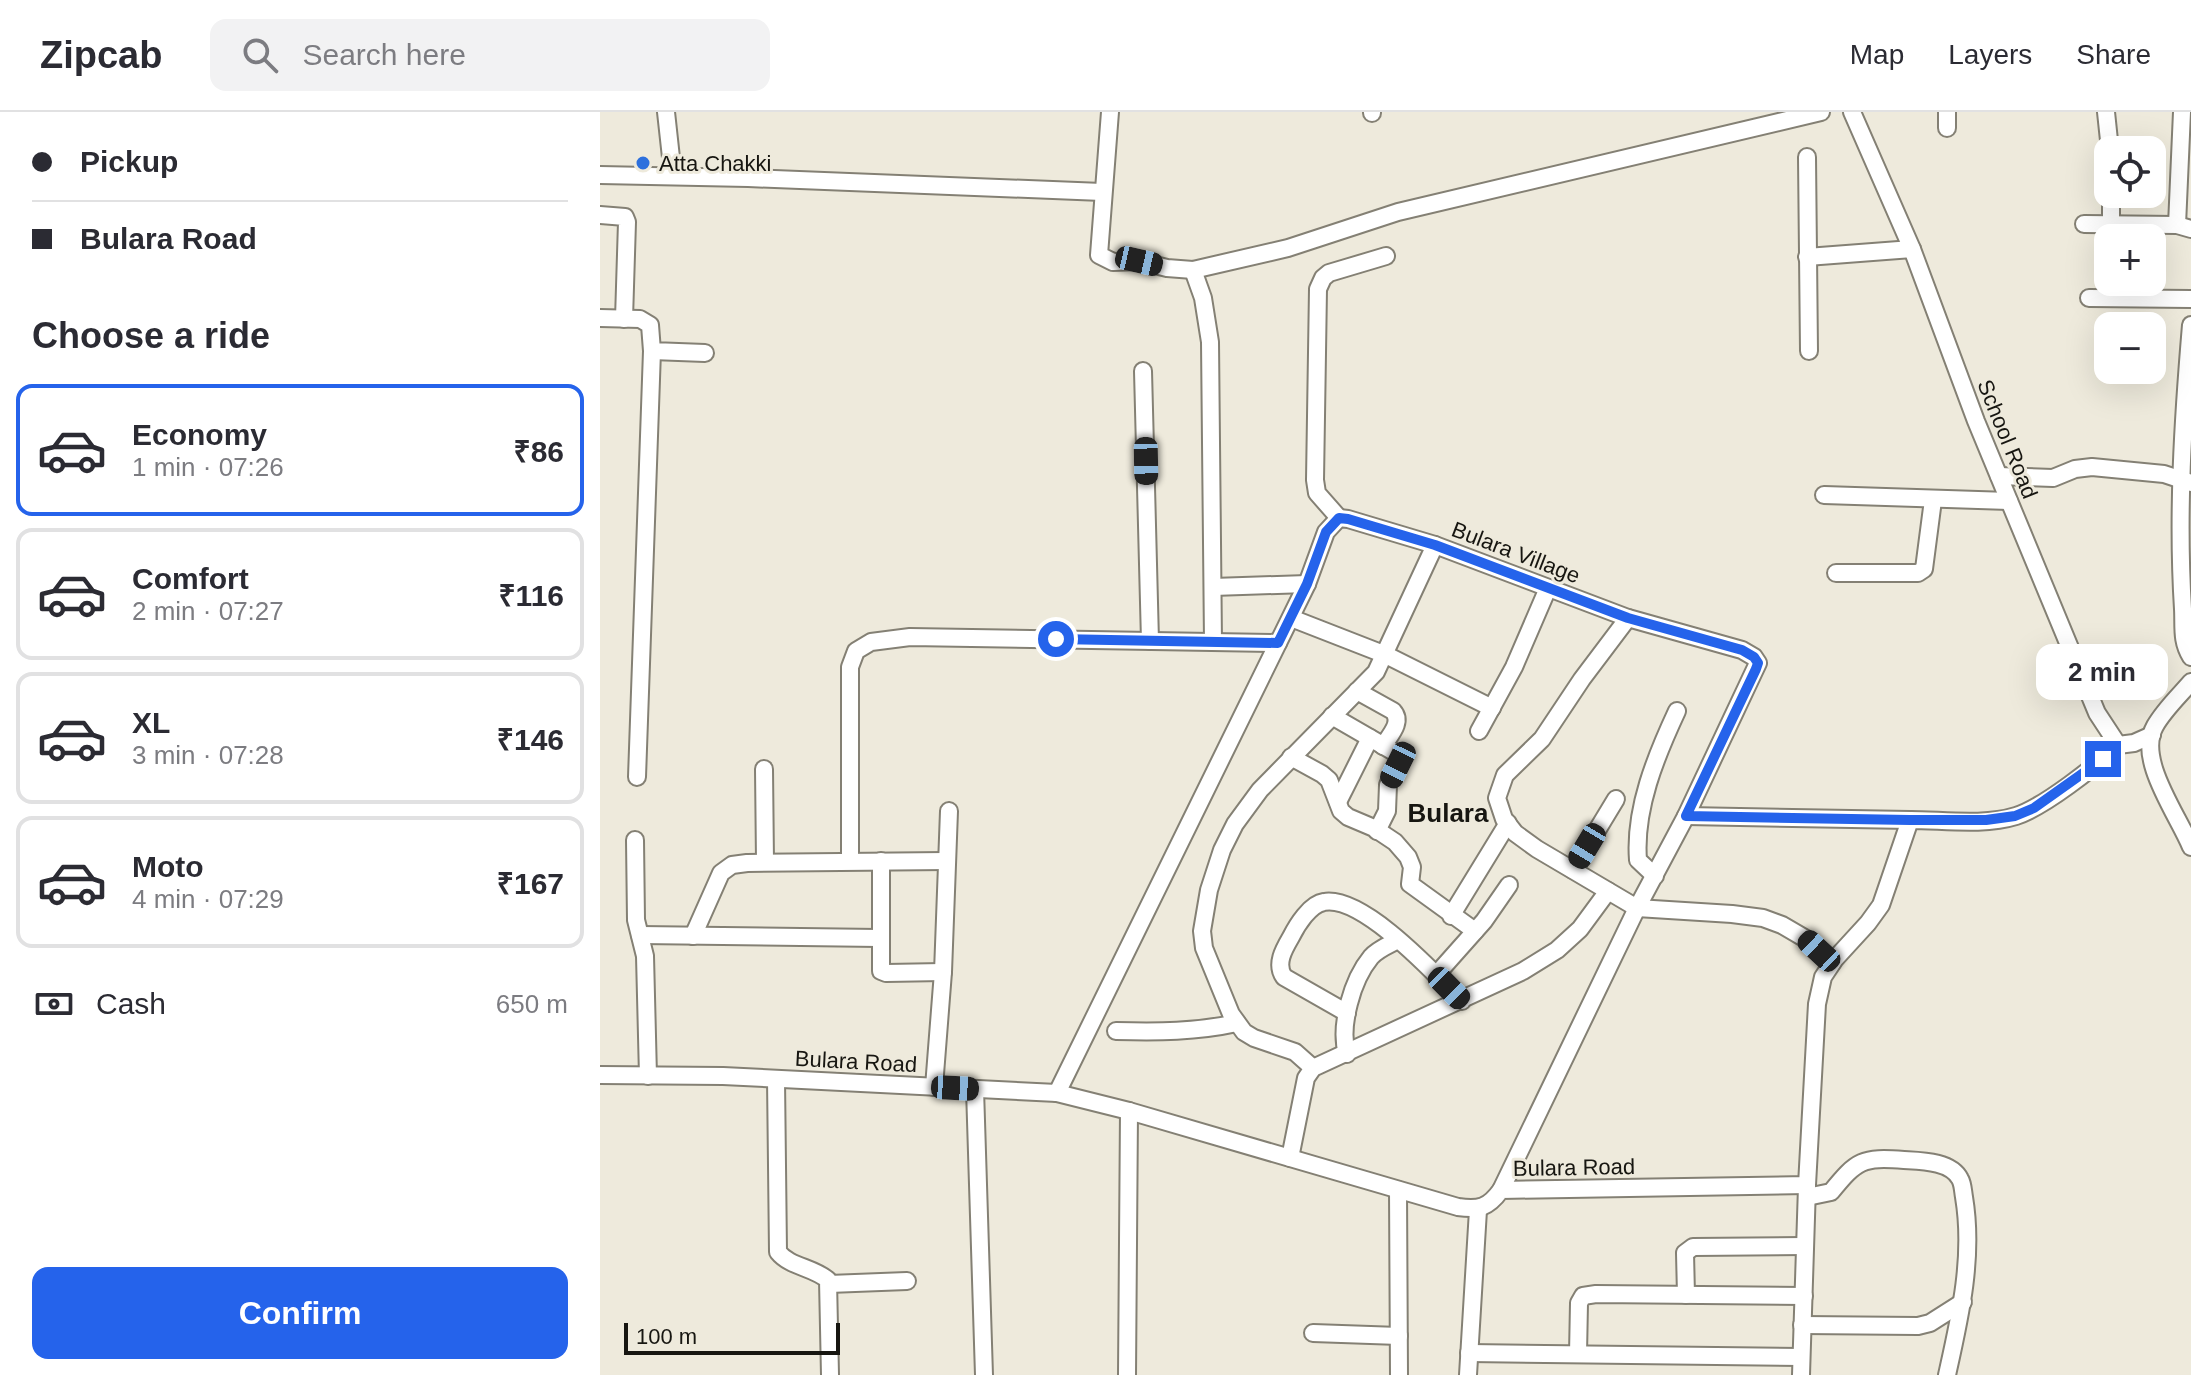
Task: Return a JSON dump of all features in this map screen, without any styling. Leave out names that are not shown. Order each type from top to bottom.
[{"type":"street","points":[[666,112],[673,176]]},
{"type":"street","points":[[1110,112],[1099,255],[1105,260],[1139,261],[1193,270],[1288,248],[1398,212],[1821,112]]},
{"type":"street","name":"School Road","points":[[1852,112],[1912,249],[1999,476],[2097,713],[2118,745]]},
{"type":"street","points":[[2106,112],[2109,136]]},
{"type":"street","points":[[2182,112],[2184,227]]},
{"type":"street","points":[[1807,157],[1809,351]]},
{"type":"street","points":[[600,175],[1102,192]]},
{"type":"street","points":[[2111,208],[2111,224]]},
{"type":"street","points":[[600,215],[625,217],[627,222],[624,319]]},
{"type":"street","points":[[2084,224],[2094,224]]},
{"type":"street","points":[[1807,257],[1912,249]]},
{"type":"street","points":[[1057,1093],[1291,618],[1326,532],[1339,518],[1317,493],[1315,480],[1318,289],[1329,273],[1386,256]]},
{"type":"street","points":[[1193,270],[1203,298],[1210,342],[1213,642]]},
{"type":"street","points":[[2089,298],[2191,299]]},
{"type":"street","points":[[600,318],[640,319],[650,325],[652,351],[637,777]]},
{"type":"street","points":[[2191,325],[2180,582],[2183,636],[2191,657]]},
{"type":"street","points":[[652,351],[705,353]]},
{"type":"street","points":[[1143,371],[1150,641]]},
{"type":"street","points":[[1999,476],[2053,478],[2075,469],[2092,467],[2164,474],[2185,482]]},
{"type":"street","points":[[1824,495],[2009,501]]},
{"type":"street","points":[[1836,573],[1918,573],[1924,569],[1933,500]]},
{"type":"street","name":"Bulara Village","points":[[1339,518],[1435,545],[1628,618],[1742,650],[1754,657],[1758,663],[1686,816]]},
{"type":"street","points":[[1313,1068],[1295,1052],[1254,1038],[1237,1023],[1204,948],[1202,931],[1209,890],[1222,850],[1235,824],[1260,790],[1376,672],[1435,545]]},
{"type":"street","points":[[1213,587],[1307,584]]},
{"type":"street","points":[[1479,731],[1514,667],[1548,588]]},
{"type":"street","points":[[1291,618],[1386,655],[1492,708]]},
{"type":"street","points":[[1628,618],[1542,739],[1505,775],[1497,798],[1499,809],[1515,833],[1637,908],[1763,918],[1806,939],[1832,963]]},
{"type":"street","points":[[850,861],[850,667],[856,651],[871,642],[910,637],[1278,643]]},
{"type":"street","points":[[2190,843],[2157,776],[2151,754],[2154,727],[2191,682]]},
{"type":"street","points":[[1338,802],[1377,742],[1397,723],[1393,711],[1357,691]]},
{"type":"street","points":[[1655,876],[1638,860],[1642,812],[1659,750],[1677,711]]},
{"type":"street","points":[[1332,716],[1396,753],[1399,759],[1388,785],[1387,811],[1377,831]]},
{"type":"street","points":[[1501,1190],[1637,908],[1686,816],[1986,820],[2015,816],[2034,808],[2118,745],[2134,743],[2152,735]]},
{"type":"street","points":[[1291,757],[1329,780],[1341,811],[1348,817],[1395,842],[1412,867],[1410,884],[1413,889],[1475,931]]},
{"type":"street","points":[[764,769],[765,862]]},
{"type":"street","points":[[1573,870],[1616,799]]},
{"type":"street","points":[[934,1087],[943,972],[949,811]]},
{"type":"street","points":[[1801,1375],[1817,1004],[1823,977],[1832,963],[1881,905],[1910,820]]},
{"type":"street","points":[[1451,916],[1508,823]]},
{"type":"street","points":[[635,840],[636,920],[645,956],[648,1076]]},
{"type":"street","points":[[881,861],[881,971],[943,972]]},
{"type":"street","points":[[693,936],[721,873],[732,865],[947,861]]},
{"type":"street","points":[[1436,975],[1475,931],[1509,885]]},
{"type":"street","points":[[1290,1158],[1306,1078],[1313,1068],[1523,971],[1557,950],[1580,929],[1608,891]]},
{"type":"street","points":[[1347,1013],[1284,977],[1280,971],[1280,960],[1296,926],[1319,903],[1327,901],[1342,904],[1374,920],[1462,1001]]},
{"type":"street","points":[[640,935],[879,938]]},
{"type":"street","points":[[1347,1054],[1343,1032],[1361,974],[1379,950],[1398,940]]},
{"type":"street","points":[[1116,1031],[1193,1031],[1237,1023]]},
{"type":"street","name":"Bulara Road","points":[[600,1075],[776,1079],[1057,1093],[1478,1210],[1492,1203],[1501,1190],[1807,1191]]},
{"type":"street","points":[[776,1079],[778,1252],[784,1259],[821,1274],[829,1284],[830,1375]]},
{"type":"street","points":[[975,1089],[984,1375]]},
{"type":"street","points":[[1127,1375],[1129,1111]]},
{"type":"street","points":[[1807,1191],[1831,1192],[1860,1162],[1879,1158],[1931,1162],[1953,1171],[1961,1179],[1967,1214],[1963,1302],[1947,1375]]},
{"type":"street","points":[[1398,1190],[1399,1375]]},
{"type":"street","points":[[1468,1375],[1478,1210]]},
{"type":"street","points":[[1686,1295],[1687,1249],[1805,1246]]},
{"type":"street","points":[[829,1284],[907,1281]]},
{"type":"street","points":[[1578,1354],[1579,1303],[1583,1296],[1804,1296]]},
{"type":"street","points":[[1802,1325],[1918,1326],[1930,1323],[1963,1302]]},
{"type":"street","points":[[1313,1333],[1399,1336]]},
{"type":"street","points":[[1469,1353],[1801,1357]]},
{"type":"place","name":"Atta Chakki","points":[[643,163]]},
{"type":"district","name":"Bulara","points":[[1448,813]]},
{"type":"route","points":[[1056,639],[1278,643],[1307,584],[1326,532],[1332,522],[1339,518],[1348,519],[1435,545],[1628,618],[1742,650],[1754,657],[1758,663],[1756,669],[1686,816],[1986,820],[2015,816],[2034,808],[2103,759]]}]
